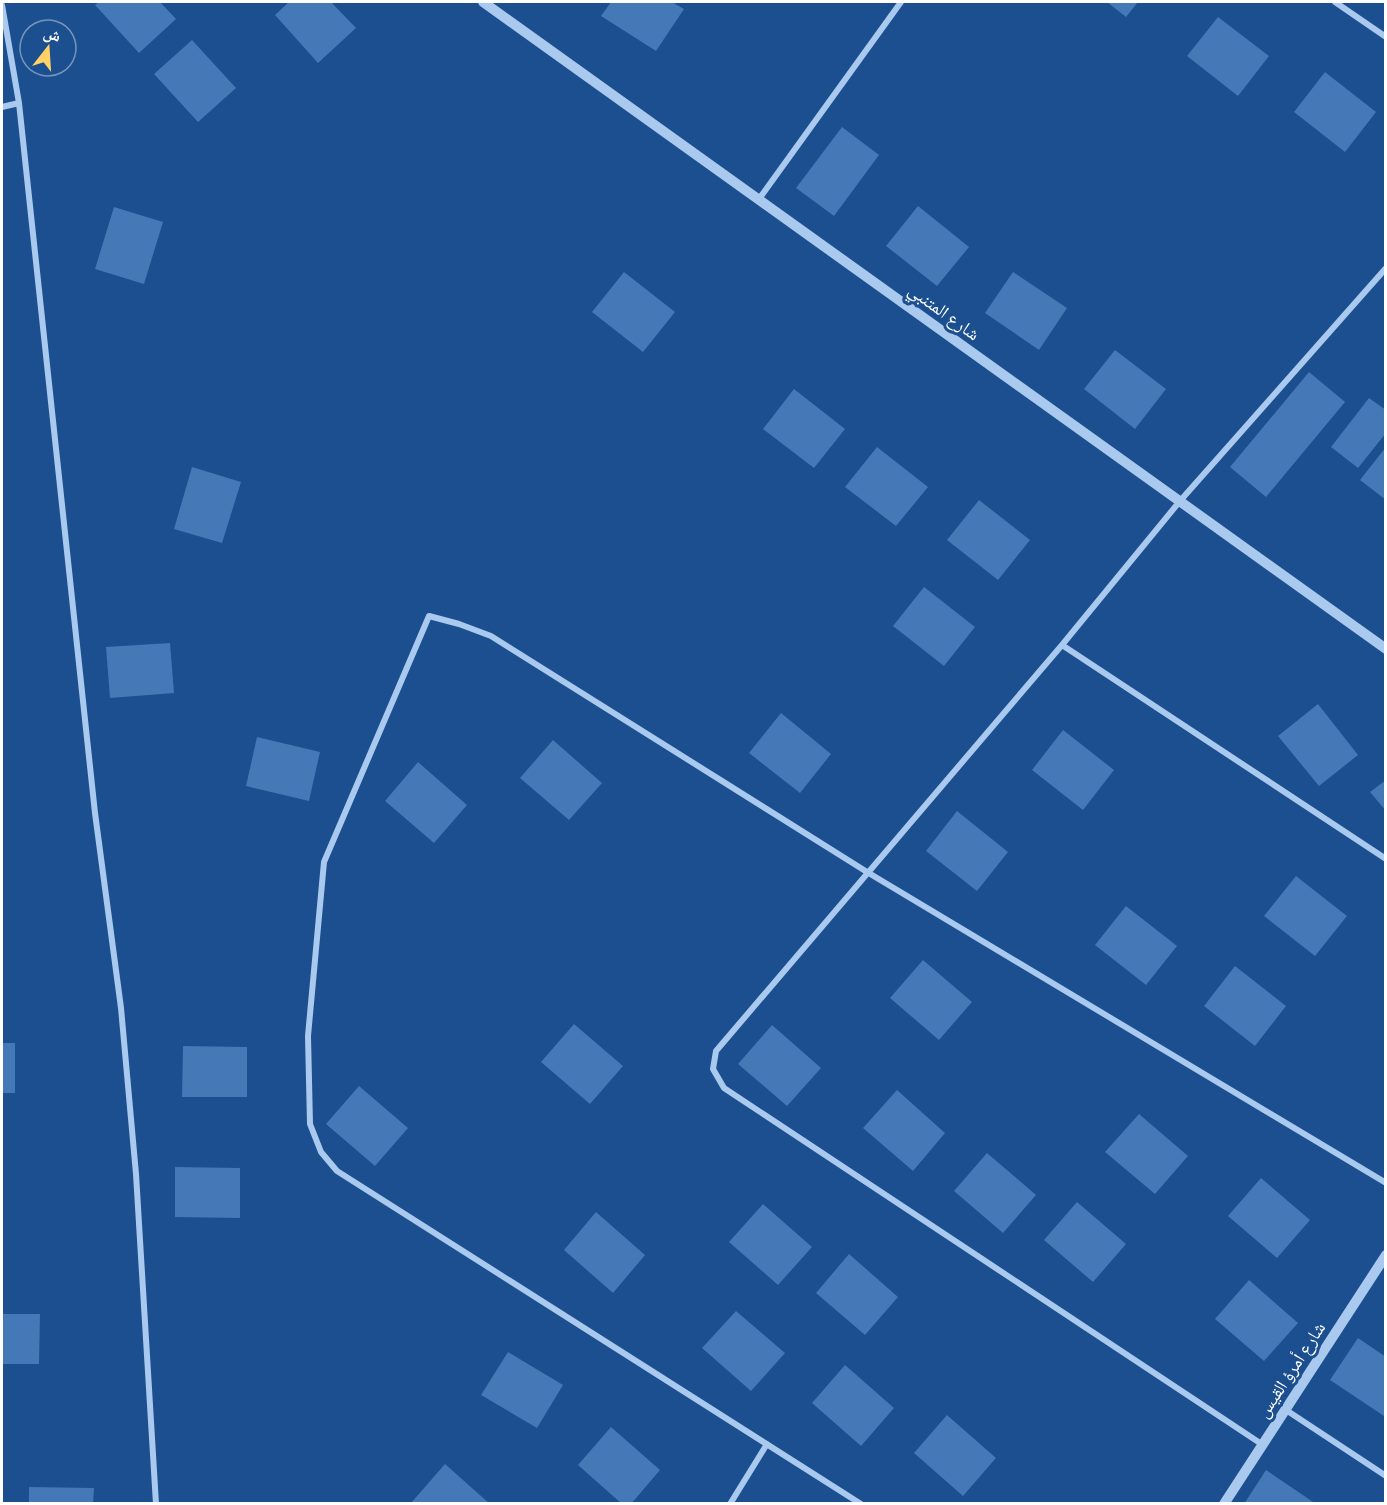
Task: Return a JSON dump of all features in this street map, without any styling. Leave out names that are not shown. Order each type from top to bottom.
[{"type":"street","name":"شارع المتنبي","points":[[483,2],[1386,649]]},
{"type":"street","points":[[759,199],[902,2]]},
{"type":"street","points":[[1335,2],[1386,37]]},
{"type":"street","points":[[2,5],[19,103],[95,813],[122,1020],[136,1174],[156,1503]]},
{"type":"street","points":[[2,107],[19,103]]},
{"type":"street","points":[[1263,1445],[724,1088],[712,1069],[716,1051],[1062,645],[1180,501],[1386,268]]},
{"type":"street","points":[[861,1503],[337,1171],[321,1152],[310,1124],[308,1036],[324,862],[429,616],[491,636],[867,872],[1386,1183]]},
{"type":"street","points":[[1062,645],[1386,859]]},
{"type":"street","name":"شارع أمرؤ القيس","points":[[1224,1503],[1386,1255]]},
{"type":"street","points":[[1286,1410],[1386,1476]]},
{"type":"street","points":[[730,1503],[767,1444]]},
{"type":"building","points":[[99,2],[160,2],[176,19],[139,53],[95,5]]},
{"type":"building","points":[[289,2],[331,2],[356,28],[318,63],[275,15]]},
{"type":"building","points":[[611,2],[672,2],[684,9],[656,51],[601,16]]},
{"type":"building","points":[[1107,2],[1138,2],[1126,17]]},
{"type":"building","points":[[1218,17],[1269,56],[1238,96],[1187,56]]},
{"type":"building","points":[[192,40],[236,88],[198,122],[154,74]]},
{"type":"building","points":[[1325,72],[1376,112],[1345,152],[1294,112]]},
{"type":"building","points":[[842,127],[879,155],[834,216],[796,188]]},
{"type":"building","points":[[918,206],[969,247],[937,286],[886,246]]},
{"type":"building","points":[[114,207],[163,222],[144,284],[95,269]]},
{"type":"building","points":[[624,272],[675,312],[643,352],[592,312]]},
{"type":"building","points":[[1013,272],[1067,308],[1039,350],[985,313]]},
{"type":"building","points":[[1115,350],[1166,389],[1135,429],[1084,389]]},
{"type":"building","points":[[1309,372],[1345,402],[1266,497],[1230,467]]},
{"type":"building","points":[[794,389],[845,429],[814,468],[763,429]]},
{"type":"building","points":[[1369,398],[1386,410],[1386,433],[1358,468],[1331,447]]},
{"type":"building","points":[[877,447],[928,487],[896,526],[845,487]]},
{"type":"building","points":[[1386,447],[1386,500],[1360,480]]},
{"type":"building","points":[[192,467],[241,482],[222,543],[174,529]]},
{"type":"building","points":[[979,500],[1030,540],[998,580],[947,540]]},
{"type":"building","points":[[924,587],[975,627],[944,666],[893,626]]},
{"type":"building","points":[[170,643],[174,693],[110,698],[106,647]]},
{"type":"building","points":[[1318,704],[1358,755],[1319,786],[1278,736]]},
{"type":"building","points":[[781,713],[831,754],[800,793],[749,753]]},
{"type":"building","points":[[1063,730],[1114,770],[1083,810],[1032,770]]},
{"type":"building","points":[[257,737],[320,752],[309,801],[246,786]]},
{"type":"building","points":[[553,740],[602,783],[569,820],[520,778]]},
{"type":"building","points":[[418,762],[467,805],[434,843],[385,801]]},
{"type":"building","points":[[1386,780],[1386,811],[1370,792]]},
{"type":"building","points":[[957,811],[1008,852],[977,891],[926,851]]},
{"type":"building","points":[[1296,876],[1347,916],[1315,956],[1264,916]]},
{"type":"building","points":[[1126,906],[1177,946],[1146,985],[1095,945]]},
{"type":"building","points":[[923,960],[972,1002],[939,1040],[890,998]]},
{"type":"building","points":[[1235,966],[1286,1006],[1255,1046],[1204,1006]]},
{"type":"building","points":[[574,1024],[623,1066],[590,1104],[541,1062]]},
{"type":"building","points":[[772,1025],[821,1068],[787,1106],[738,1064]]},
{"type":"building","points":[[2,1043],[15,1043],[15,1093],[2,1093]]},
{"type":"building","points":[[183,1046],[247,1047],[247,1097],[182,1097]]},
{"type":"building","points":[[359,1086],[408,1128],[375,1166],[326,1124]]},
{"type":"building","points":[[897,1090],[945,1133],[913,1171],[863,1128]]},
{"type":"building","points":[[1139,1114],[1188,1156],[1155,1194],[1105,1152]]},
{"type":"building","points":[[987,1153],[1036,1195],[1003,1233],[954,1191]]},
{"type":"building","points":[[175,1167],[240,1168],[240,1218],[175,1217]]},
{"type":"building","points":[[1261,1178],[1310,1220],[1277,1258],[1228,1216]]},
{"type":"building","points":[[1077,1202],[1126,1244],[1093,1282],[1044,1240]]},
{"type":"building","points":[[763,1204],[812,1247],[778,1285],[729,1242]]},
{"type":"building","points":[[596,1212],[645,1255],[613,1293],[564,1250]]},
{"type":"building","points":[[849,1254],[898,1297],[865,1335],[816,1293]]},
{"type":"building","points":[[1249,1280],[1298,1323],[1264,1361],[1215,1319]]},
{"type":"building","points":[[736,1311],[785,1353],[751,1391],[702,1348]]},
{"type":"building","points":[[2,1314],[40,1314],[39,1364],[2,1364]]},
{"type":"building","points":[[1358,1338],[1386,1357],[1384,1416],[1330,1380]]},
{"type":"building","points":[[508,1352],[563,1385],[537,1428],[481,1395]]},
{"type":"building","points":[[845,1365],[894,1408],[861,1446],[812,1403]]},
{"type":"building","points":[[947,1415],[996,1458],[963,1496],[914,1453]]},
{"type":"building","points":[[611,1427],[660,1470],[631,1504],[622,1504],[578,1465]]},
{"type":"building","points":[[445,1464],[490,1504],[411,1503]]},
{"type":"building","points":[[1266,1470],[1316,1504],[1244,1504]]},
{"type":"building","points":[[29,1487],[94,1488],[93,1504],[29,1504]]}]
